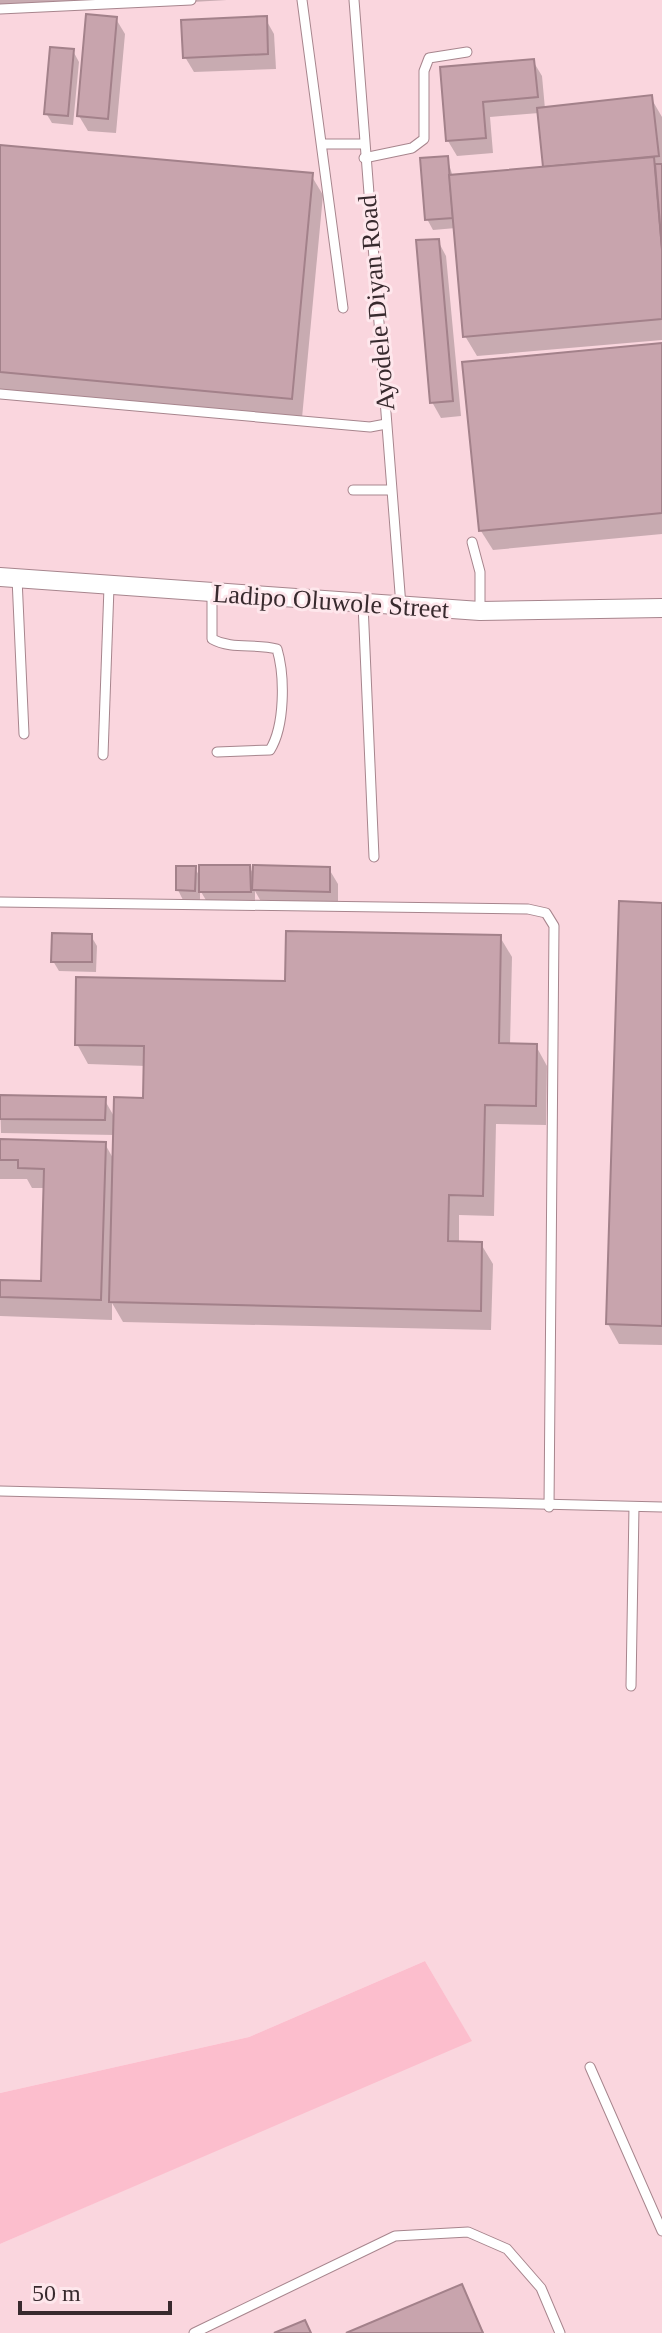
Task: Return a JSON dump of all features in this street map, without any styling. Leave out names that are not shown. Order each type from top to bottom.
[{"type":"street","name":"Ladipo Oluwole Street","points":[[9,577],[109,587],[480,611],[662,608]]},
{"type":"lane","points":[[0,9],[191,0]]},
{"type":"lane","points":[[302,0],[343,308]]},
{"type":"lane","name":"Ayodele Diyan Road","points":[[354,0],[401,606]]},
{"type":"lane","points":[[364,158],[412,148],[424,139],[424,71],[429,58],[467,52]]},
{"type":"lane","points":[[322,144],[363,144]]},
{"type":"lane","points":[[0,394],[370,427],[386,424]]},
{"type":"lane","points":[[353,490],[391,490]]},
{"type":"lane","points":[[472,542],[480,572],[480,611]]},
{"type":"lane","points":[[9,577],[24,734]]},
{"type":"lane","points":[[103,755],[109,587]]},
{"type":"lane","points":[[212,594],[212,639],[224,646],[263,645],[277,649],[282,667],[276,739],[270,750],[217,752]]},
{"type":"lane","points":[[363,604],[374,857]]},
{"type":"lane","points":[[0,902],[528,909],[546,913],[554,926],[549,1507]]},
{"type":"lane","points":[[0,1491],[549,1507],[662,1507]]},
{"type":"lane","points":[[631,1686],[634,1507]]},
{"type":"lane","points":[[590,2067],[662,2231]]},
{"type":"lane","points":[[194,2333],[395,2236],[468,2232],[507,2249],[541,2288],[560,2333]]},
{"type":"shaded area","points":[[0,0],[662,0],[662,2333],[0,2333],[0,2244],[471,2040],[425,1961],[249,2037],[0,2093]]},
{"type":"shaded area","points":[[425,1961],[472,2041],[0,2244],[0,2093],[249,2037]]},
{"type":"building","points":[[86,14],[117,17],[108,119],[77,116]]},
{"type":"building","points":[[267,16],[268,54],[183,58],[181,20]]},
{"type":"building","points":[[50,47],[74,49],[68,116],[44,114]]},
{"type":"building","points":[[534,59],[538,97],[483,102],[486,138],[446,141],[440,67]]},
{"type":"building","points":[[652,95],[659,156],[543,167],[537,108]]},
{"type":"building","points":[[0,145],[313,173],[292,399],[0,372]]},
{"type":"building","points":[[448,156],[453,218],[425,220],[420,158]]},
{"type":"building","points":[[654,157],[662,249],[662,319],[463,337],[449,175]]},
{"type":"building","points":[[655,164],[662,164],[662,249]]},
{"type":"building","points":[[439,239],[453,401],[430,403],[416,240]]},
{"type":"building","points":[[662,343],[662,513],[479,531],[462,362]]},
{"type":"building","points":[[199,865],[250,865],[251,892],[199,892]]},
{"type":"building","points":[[253,865],[330,867],[330,892],[252,890]]},
{"type":"building","points":[[176,866],[196,866],[195,891],[176,890]]},
{"type":"building","points":[[619,901],[662,903],[662,1326],[606,1324]]},
{"type":"building","points":[[286,931],[501,935],[499,1043],[537,1044],[536,1106],[485,1105],[483,1196],[449,1195],[448,1241],[482,1242],[481,1311],[109,1302],[114,1097],[143,1098],[144,1046],[75,1045],[76,977],[285,981]]},
{"type":"building","points":[[52,933],[92,934],[92,962],[51,962]]},
{"type":"building","points":[[0,1095],[106,1097],[105,1120],[0,1119]]},
{"type":"building","points":[[0,1139],[106,1142],[101,1300],[0,1297],[0,1280],[41,1281],[44,1169],[18,1168],[18,1160],[0,1160]]},
{"type":"building","points":[[462,2284],[483,2333],[346,2333]]},
{"type":"building","points":[[305,2320],[311,2333],[274,2333]]}]
